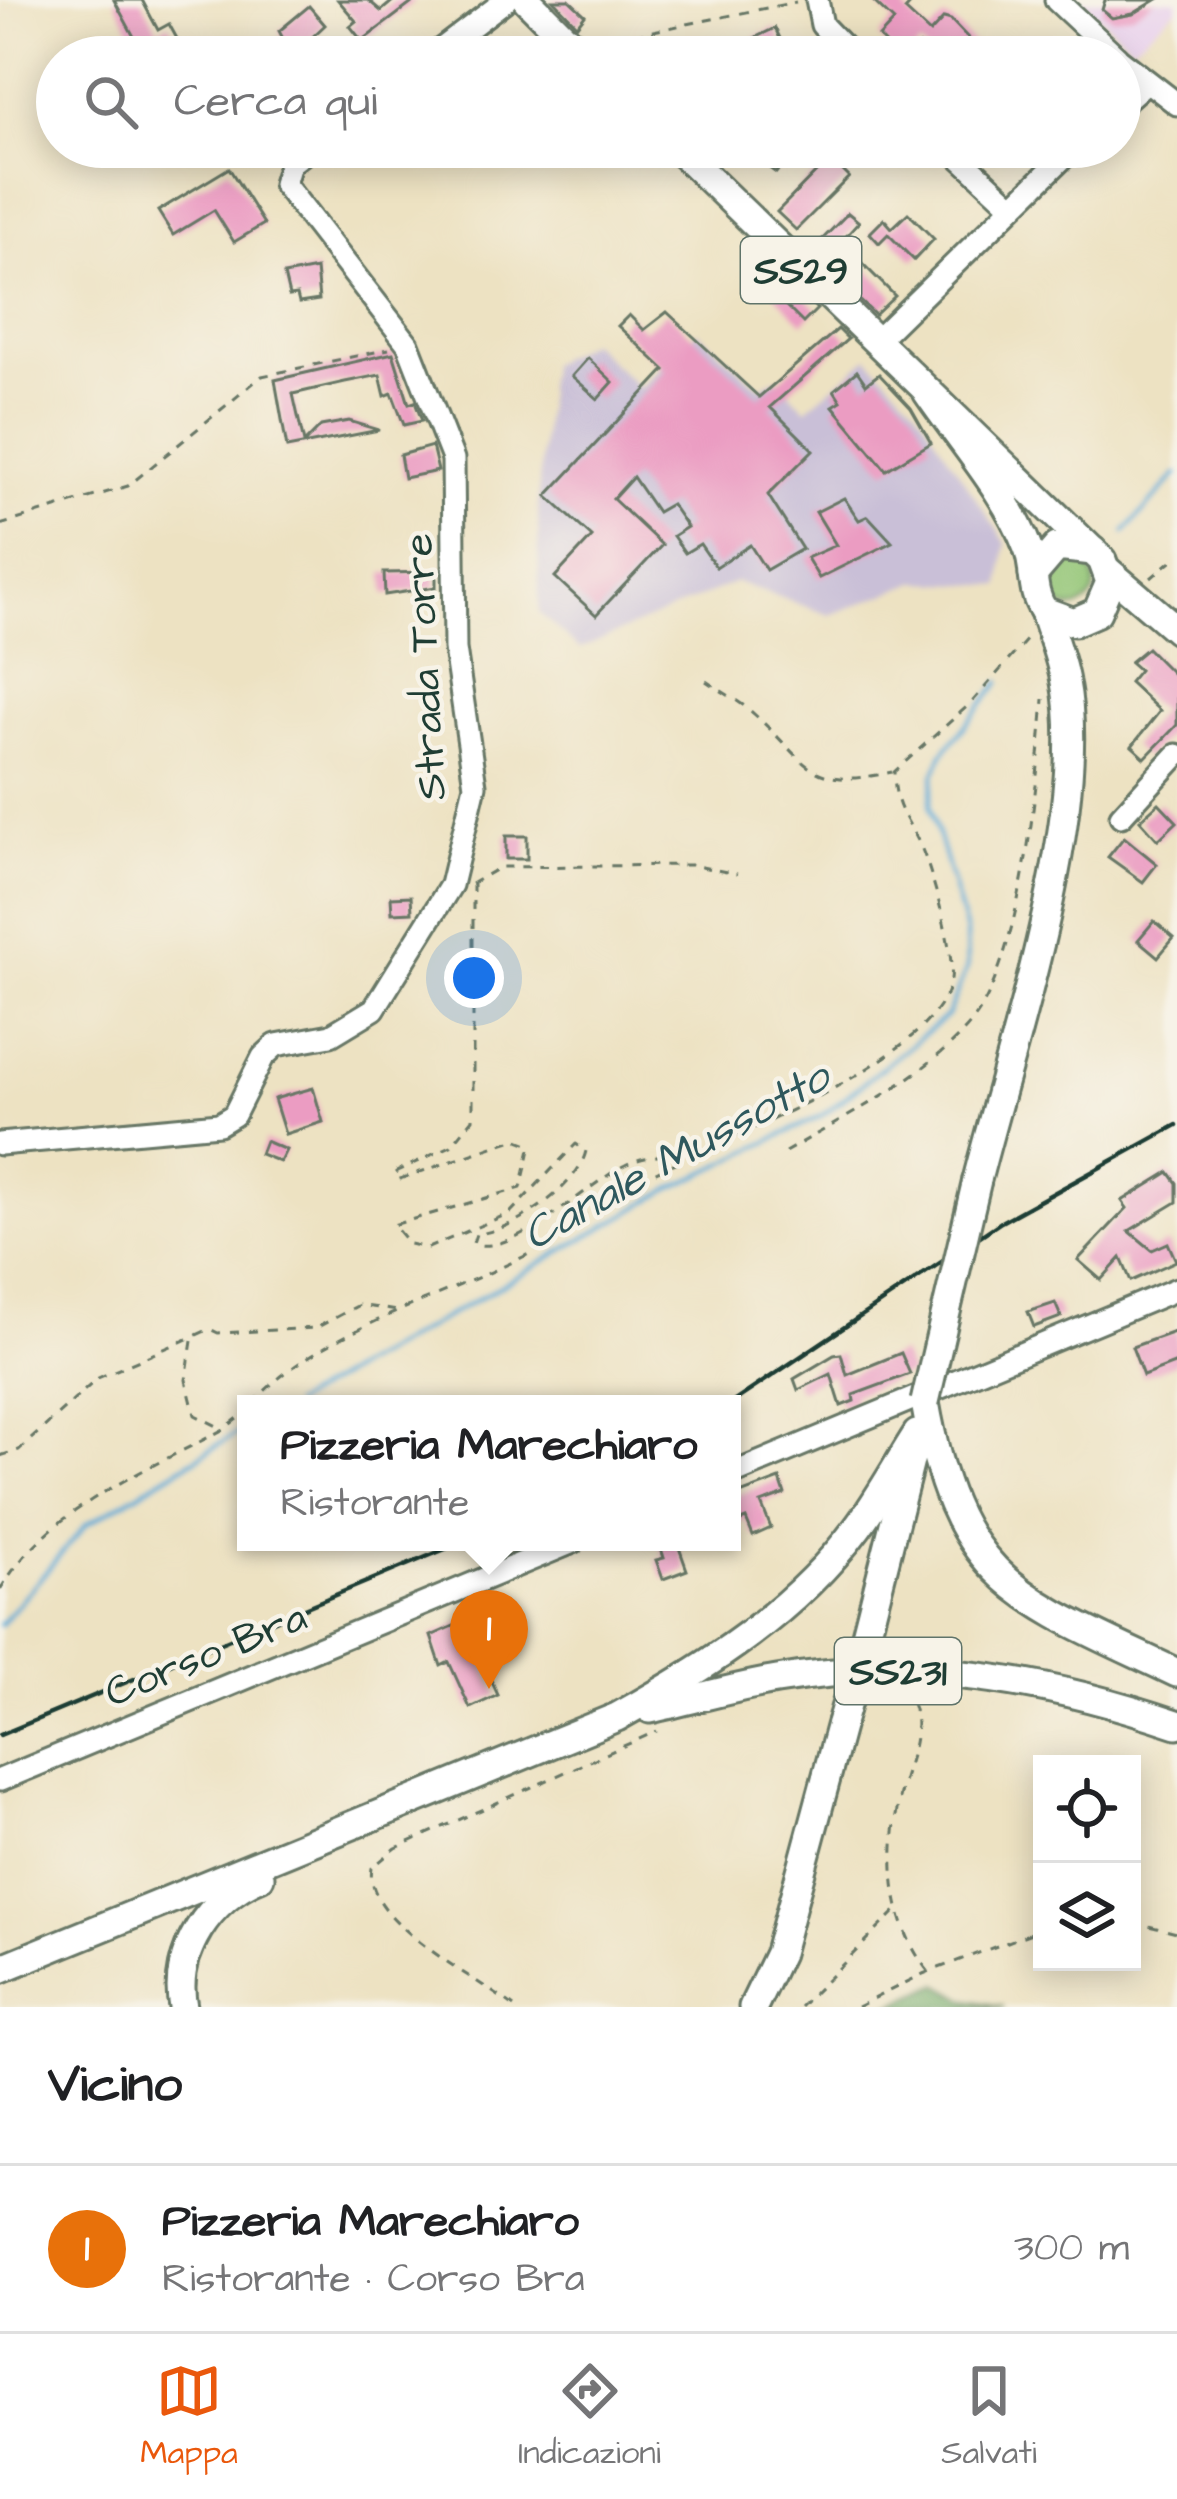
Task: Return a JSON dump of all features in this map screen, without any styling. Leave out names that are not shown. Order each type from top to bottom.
[{"type":"main road","points":[[527,0],[562,36]]},
{"type":"main road","name":"SS29","points":[[697,168],[1169,623]]},
{"type":"main road","name":"SS29","points":[[927,392],[1005,505],[1028,551],[1034,575]]},
{"type":"main road","points":[[753,2007],[778,1953],[924,1422],[976,1180],[1053,873],[1069,739],[1038,622],[1033,588],[1034,575],[1046,554],[1057,547],[1101,561],[1109,593],[1090,616],[1055,685]]},
{"type":"main road","points":[[1038,622],[1090,616]]},
{"type":"main road","name":"SS29","points":[[1090,616],[1169,623]]},
{"type":"main road","points":[[924,1422],[953,1511],[992,1571],[1016,1593],[1177,1673]]},
{"type":"main road","points":[[617,1717],[750,1636],[806,1585],[856,1529],[924,1422]]},
{"type":"main road","name":"SS231","points":[[0,1969],[617,1717],[777,1680],[869,1670],[972,1674],[1101,1698],[1177,1724]]},
{"type":"main road","points":[[183,2007],[180,1993],[190,1942],[225,1899],[249,1882],[353,1840],[441,1789]]},
{"type":"street","points":[[458,36],[506,0]]},
{"type":"street","points":[[818,0],[822,25],[833,36]]},
{"type":"street","points":[[1057,0],[1095,36]]},
{"type":"street","points":[[1141,80],[1177,104]]},
{"type":"street","points":[[1141,86],[1144,83]]},
{"type":"street","name":"Strada Torre","points":[[0,1144],[219,1124],[234,1115],[263,1057],[276,1045],[332,1035],[374,1010],[462,884],[475,785],[455,649],[453,459],[408,344],[284,184],[289,168]]},
{"type":"street","points":[[971,168],[1011,205]]},
{"type":"street","points":[[875,342],[1051,168]]},
{"type":"street","points":[[1120,816],[1177,755]]},
{"type":"street","points":[[741,1470],[1177,1289]]},
{"type":"street","name":"Corso Bra","points":[[0,1780],[550,1551]]},
{"type":"path","points":[[647,36],[803,0]]},
{"type":"path","points":[[0,525],[128,486],[262,376],[408,344]]},
{"type":"path","points":[[1134,591],[1177,556]]},
{"type":"path","points":[[706,681],[752,712],[810,773],[850,782],[894,772],[972,702],[1038,622]]},
{"type":"path","points":[[785,1152],[896,1083],[944,1047],[982,1007],[1003,950],[1055,685]]},
{"type":"path","points":[[260,1395],[398,1312],[528,1254],[607,1197],[841,1085],[936,1012],[951,979],[945,933],[922,848],[895,806],[894,772]]},
{"type":"path","points":[[695,1154],[691,1150],[634,1160],[606,1174],[558,1215],[496,1245],[473,1243],[476,1234],[512,1228],[571,1181],[586,1151],[576,1144],[510,1213],[428,1248],[409,1244],[393,1225],[521,1188],[531,1144],[523,1138],[397,1180],[397,1171],[451,1146],[473,1119],[462,884],[500,866],[691,865],[737,874]]},
{"type":"path","points":[[0,1456],[19,1450],[98,1378],[210,1329],[218,1334],[316,1328],[359,1305],[398,1312]]},
{"type":"path","points":[[192,1339],[186,1380],[195,1415],[224,1429]]},
{"type":"path","points":[[0,1590],[15,1564],[71,1508],[237,1419]]},
{"type":"path","points":[[887,1693],[910,1699],[918,1725],[898,1802],[893,1862],[898,1910],[912,1952],[928,1971]]},
{"type":"path","points":[[514,2007],[395,1919],[372,1889],[372,1868],[396,1848],[663,1729]]},
{"type":"path","points":[[800,2007],[898,1910]]},
{"type":"path","points":[[1141,1924],[1177,1933]]},
{"type":"path","points":[[857,2007],[928,1971],[1033,1932]]},
{"type":"shaded area","points":[[1081,0],[1177,0],[1177,9],[1141,39],[1120,36]]},
{"type":"shaded area","points":[[697,331],[761,388],[775,378],[806,409],[868,357],[915,406],[1006,543],[1001,586],[917,582],[830,615],[736,582],[580,649],[539,613],[538,496],[549,364],[589,341],[639,388]]},
{"type":"green space","points":[[1071,560],[1088,567],[1095,584],[1088,601],[1071,608],[1054,601],[1047,584],[1054,567]]},
{"type":"green space","points":[[938,1984],[967,2000],[1004,2007],[888,2007]]},
{"type":"building","points":[[114,0],[142,0],[158,30],[169,24],[176,36],[134,36]]},
{"type":"building","points":[[338,0],[368,0],[381,11],[394,0],[416,0],[369,36],[358,36],[350,26],[356,21]]},
{"type":"building","points":[[553,0],[569,0],[585,15],[577,25]]},
{"type":"building","points":[[872,0],[914,0],[905,10],[930,33],[944,18],[966,36],[880,36],[894,21]]},
{"type":"building","points":[[1105,0],[1156,0],[1133,14],[1112,18],[1102,10]]},
{"type":"building","points":[[309,6],[325,25],[313,36],[282,36],[279,31]]},
{"type":"building","points":[[229,168],[264,224],[234,242],[214,210],[173,235],[158,211]]},
{"type":"building","points":[[820,168],[840,168],[849,177],[796,230],[777,212]]},
{"type":"building","points":[[848,213],[859,222],[841,242],[895,296],[875,315],[810,252]]},
{"type":"building","points":[[908,213],[934,239],[914,260],[888,234],[879,243],[870,233],[884,219],[892,228]]},
{"type":"building","points":[[316,269],[319,300],[299,303],[297,295],[289,296],[284,275]]},
{"type":"building","points":[[778,271],[817,309],[803,323],[765,285]]},
{"type":"building","points":[[667,312],[759,397],[838,329],[848,339],[770,407],[813,450],[768,495],[802,549],[766,570],[750,545],[716,567],[700,544],[685,553],[673,536],[687,527],[671,504],[657,512],[633,477],[613,499],[662,545],[596,615],[555,577],[592,537],[547,496],[665,370],[618,326],[629,315],[644,330]]},
{"type":"building","points":[[393,353],[409,404],[415,402],[422,421],[404,425],[392,393],[385,396],[380,375],[345,382],[293,394],[304,443],[321,426],[349,421],[379,430],[287,448],[275,380]]},
{"type":"building","points":[[588,358],[613,382],[598,399],[572,376]]},
{"type":"building","points":[[857,371],[866,384],[879,374],[911,408],[931,443],[886,470],[833,406],[841,401],[834,390]]},
{"type":"building","points":[[432,446],[438,471],[404,478],[400,455]]},
{"type":"building","points":[[844,498],[859,520],[868,516],[892,542],[819,578],[807,558],[836,545],[816,512]]},
{"type":"building","points":[[436,572],[436,587],[385,595],[384,573]]},
{"type":"building","points":[[1147,648],[1177,678],[1177,725],[1145,758],[1132,746],[1160,711],[1129,682],[1139,670],[1130,662]]},
{"type":"building","points":[[1159,803],[1177,822],[1158,840],[1140,820]]},
{"type":"building","points":[[506,836],[527,836],[527,859],[506,859]]},
{"type":"building","points":[[1124,837],[1157,864],[1143,882],[1108,857]]},
{"type":"building","points":[[411,896],[412,912],[392,913],[391,897]]},
{"type":"building","points":[[1154,921],[1174,938],[1158,957],[1138,940]]},
{"type":"building","points":[[313,1088],[323,1122],[285,1134],[274,1099]]},
{"type":"building","points":[[265,1141],[286,1150],[280,1162],[260,1154]]},
{"type":"building","points":[[1169,1172],[1177,1183],[1177,1202],[1129,1231],[1152,1250],[1168,1243],[1176,1261],[1131,1281],[1121,1258],[1101,1280],[1078,1260],[1127,1208],[1122,1201]]},
{"type":"building","points":[[1055,1303],[1061,1317],[1034,1327],[1028,1312]]},
{"type":"building","points":[[1177,1331],[1177,1363],[1143,1376],[1132,1347]]},
{"type":"building","points":[[901,1353],[910,1374],[853,1395],[854,1401],[841,1406],[831,1374],[798,1390],[794,1379],[834,1355],[841,1354],[847,1375]]},
{"type":"building","points":[[780,1479],[785,1494],[761,1503],[771,1528],[753,1536],[746,1519],[741,1521],[741,1494]]},
{"type":"building","points":[[662,1551],[680,1551],[687,1570],[663,1579],[656,1560],[664,1558]]},
{"type":"building","points":[[479,1615],[490,1641],[476,1647],[498,1695],[470,1708],[449,1662],[441,1666],[431,1636]]},
{"type":"waterway","name":"Canale Mussotto","points":[[1125,532],[1177,474]]},
{"type":"waterway","name":"Canale Mussotto","points":[[309,1395],[667,1191],[823,1115],[947,1016],[967,968],[966,932],[930,806],[934,775],[943,753],[1000,682]]},
{"type":"waterway","name":"Canale Mussotto","points":[[0,1625],[86,1525],[237,1433]]},
{"type":"railway","points":[[741,1397],[1001,1222],[1177,1125]]},
{"type":"railway","points":[[0,1735],[440,1551]]},
{"type":"place","name":"Pizzeria Marechiaro","points":[[489,1689]]}]
